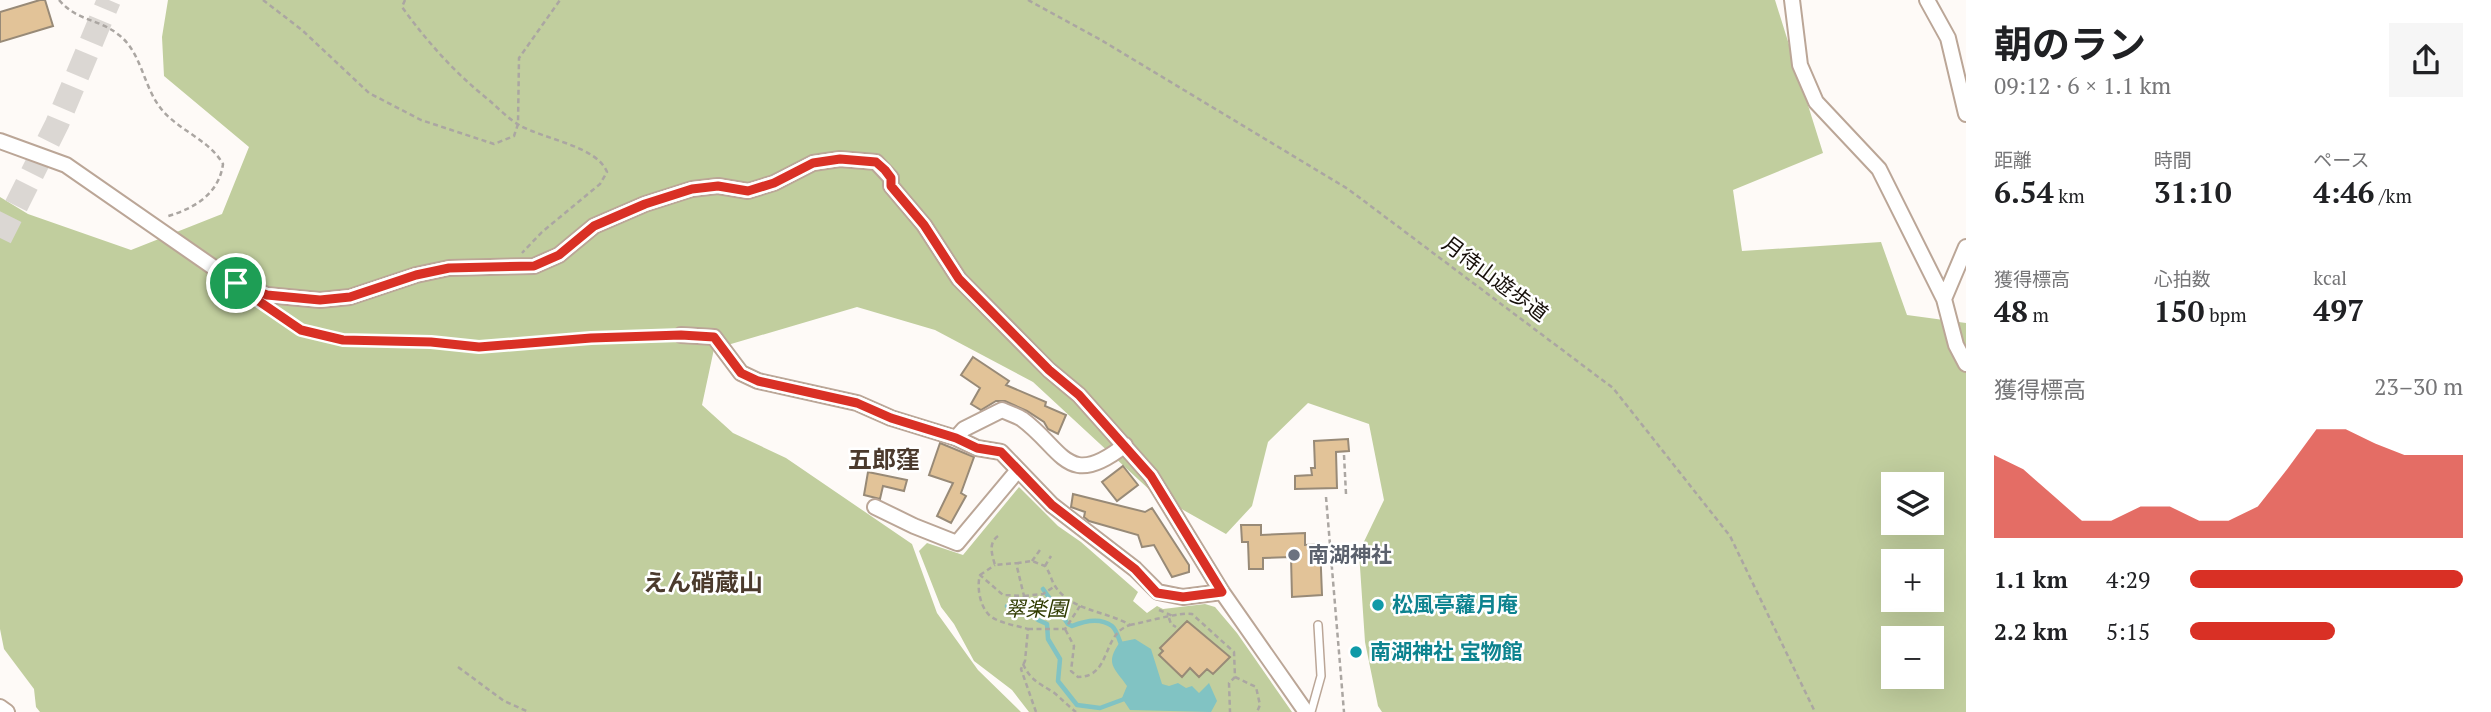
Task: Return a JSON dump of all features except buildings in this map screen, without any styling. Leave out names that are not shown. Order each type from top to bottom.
[{"type":"street","points":[[1792,0],[1800,65],[1816,102],[1879,169],[1944,299],[1956,345],[1966,363]]},
{"type":"street","points":[[1927,0],[1948,38],[1966,114]]},
{"type":"street","points":[[0,141],[66,164],[236,283],[267,295],[294,299],[350,297],[416,275],[449,268],[534,266],[559,255],[594,226],[645,204],[692,189],[718,186],[748,191],[774,183],[813,163],[840,159],[876,162],[891,178],[891,186],[924,225],[959,279],[1049,370],[1079,395],[1151,476],[1222,592],[1308,712]]},
{"type":"street","points":[[1944,299],[1966,247]]},
{"type":"street","points":[[681,335],[714,337],[741,373],[758,381],[857,403],[891,418],[956,438],[977,448],[1001,452],[1052,505],[1135,569],[1157,593],[1183,597],[1222,592]]},
{"type":"street","points":[[956,438],[964,429],[1002,410],[1021,418],[1055,453],[1070,463],[1088,466],[1106,460],[1125,444]]},
{"type":"street","points":[[875,507],[957,543],[1018,470]]},
{"type":"street","points":[[0,707],[6,712]]},
{"type":"lane","points":[[1308,712],[1321,676],[1318,625]]},
{"type":"path","points":[[59,0],[70,13],[107,27],[121,36],[133,49],[147,85],[159,106],[187,133],[207,145],[223,164],[218,186],[205,198],[176,214],[151,222]]},
{"type":"path","points":[[263,0],[302,30],[369,93],[421,120],[494,144],[514,136],[518,124],[519,58],[560,0]]},
{"type":"path","points":[[404,0],[402,7],[429,44],[459,76],[518,124],[604,163],[607,172],[600,184],[542,232],[510,266]]},
{"type":"path","name":"月待山遊歩道","points":[[1028,0],[1101,40],[1348,188],[1613,388],[1730,536],[1815,712]]},
{"type":"path","points":[[271,309],[301,330],[343,340],[431,342],[479,347],[681,335]]},
{"type":"path","points":[[1344,455],[1346,494]]},
{"type":"path","points":[[1326,497],[1344,712]]},
{"type":"path","points":[[995,565],[990,552],[998,536]]},
{"type":"path","points":[[1032,561],[1040,550]]},
{"type":"path","points":[[1045,566],[1051,556]]},
{"type":"path","points":[[1080,606],[1065,628],[1028,629],[994,619],[981,601],[977,584],[980,575],[995,565],[1032,561],[1045,566],[1055,586],[1065,597],[1080,606],[1118,618],[1130,625]]},
{"type":"path","points":[[1018,564],[1024,596]]},
{"type":"path","points":[[980,575],[995,585],[999,593],[1024,596],[1043,594],[1055,586]]},
{"type":"path","points":[[1159,610],[1171,617]]},
{"type":"path","points":[[1065,628],[1074,646],[1071,671],[1077,677],[1087,677],[1099,669],[1118,631],[1130,625],[1183,612],[1192,614],[1234,652],[1235,677],[1229,683],[1230,712]]},
{"type":"path","points":[[1171,617],[1171,624],[1176,627]]},
{"type":"path","points":[[1028,629],[1022,677],[1036,712]]},
{"type":"path","points":[[1023,664],[1028,674],[1042,688],[1051,691],[1076,712]]},
{"type":"path","points":[[458,667],[504,701],[529,712]]},
{"type":"path","points":[[1235,677],[1256,687],[1260,705],[1257,712]]},
{"type":"path","points":[[519,707],[520,712]]},
{"type":"green space","points":[[168,0],[1775,0],[1823,153],[1733,190],[1742,251],[1881,242],[1907,315],[1966,323],[1966,712],[1382,712],[1378,706],[1365,642],[1359,552],[1384,500],[1369,424],[1308,403],[1268,442],[1252,506],[1226,534],[1153,493],[1033,382],[935,330],[857,307],[714,349],[702,405],[733,433],[786,458],[912,544],[937,613],[978,670],[1021,712],[40,712],[36,707],[34,689],[4,649],[0,629],[0,197],[28,214],[131,250],[222,214],[249,147],[164,76],[162,37]]},
{"type":"green space","name":"翠楽園","points":[[1019,487],[1058,526],[1081,542],[1138,592],[1133,601],[1147,613],[1157,606],[1163,609],[1205,604],[1215,607],[1237,633],[1292,712],[1029,712],[1012,690],[974,661],[954,624],[941,607],[919,551],[927,543],[963,555]]},
{"type":"water","points":[[1135,639],[1151,649],[1162,684],[1169,686],[1178,683],[1186,688],[1192,686],[1199,693],[1209,683],[1217,701],[1211,712],[1130,710],[1122,698],[1127,686],[1112,661],[1120,642]]},
{"type":"waterway","points":[[1043,589],[1068,624],[1072,626],[1092,621],[1107,623],[1115,630],[1122,646]]},
{"type":"waterway","points":[[1007,606],[1030,612],[1047,624],[1048,639],[1060,659],[1058,681],[1077,705],[1100,708],[1127,698]]},
{"type":"tunnel","points":[[0,238],[57,124],[109,0]]},
{"type":"place","name":"南湖神社","points":[[1294,555]]},
{"type":"place","name":"松風亭蘿月庵","points":[[1378,605]]},
{"type":"place","name":"南湖神社 宝物館","points":[[1356,652]]},
{"type":"district","name":"五郎窪","points":[[884,460]]},
{"type":"district","name":"えん硝蔵山","points":[[703,583]]},
{"type":"route","points":[[840,159],[876,162],[891,178],[891,186],[924,225],[959,279],[1049,370],[1079,395],[1151,476],[1222,592],[1183,597],[1157,593],[1135,569],[1090,537],[1052,505],[1001,452],[977,448],[956,438],[891,418],[857,403],[791,386],[758,381],[741,373],[714,337],[681,335],[591,338],[479,347],[431,342],[343,340],[301,330],[236,283],[267,295],[320,300],[350,297],[416,275],[449,268],[534,266],[559,255],[594,226],[645,204],[692,189],[718,186],[748,191],[774,183],[813,163],[840,159]]}]
